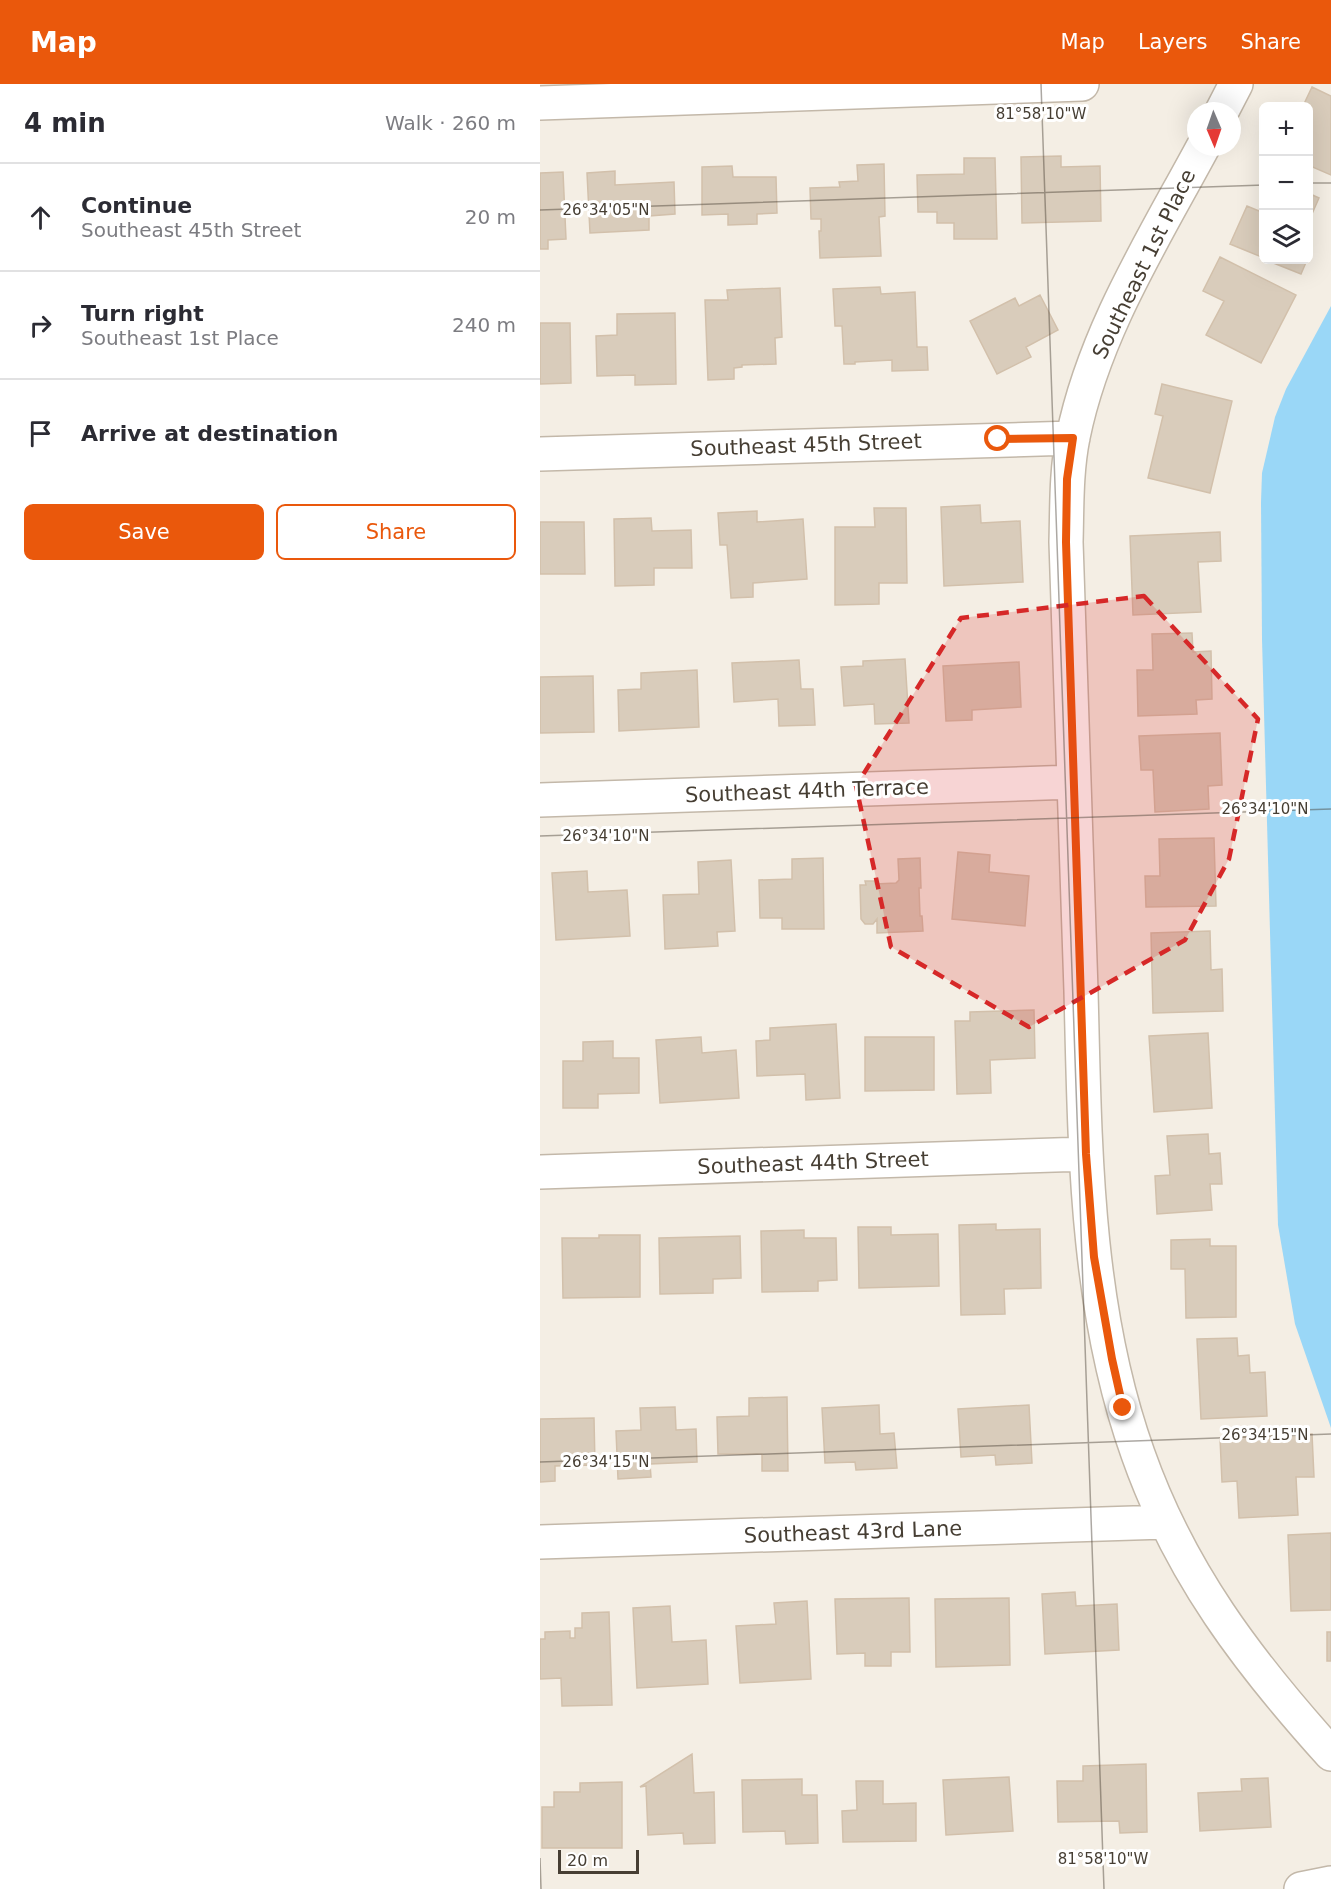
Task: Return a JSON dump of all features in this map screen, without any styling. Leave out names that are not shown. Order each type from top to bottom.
[{"type":"street","points":[[540,103],[1082,84]]},
{"type":"street","points":[[1227,102],[1236,84]]},
{"type":"street","name":"Southeast 1st Place","points":[[1198,156],[1111,321],[1086,387],[1073,438],[1067,479],[1066,542],[1086,1154],[1094,1257],[1123,1408],[1138,1455],[1165,1522],[1188,1565],[1229,1630],[1281,1699],[1331,1754]]},
{"type":"street","name":"Southeast 45th Street","points":[[540,454],[1073,438]]},
{"type":"street","name":"Southeast 44th Terrace","points":[[540,800],[1074,782]]},
{"type":"street","name":"Southeast 44th Street","points":[[540,1172],[1086,1154]]},
{"type":"street","name":"Southeast 43rd Lane","points":[[540,1542],[1165,1522]]},
{"type":"street","points":[[1301,1889],[1331,1882]]},
{"type":"highlighted area","points":[[1144,596],[1258,719],[1229,859],[1185,940],[1029,1027],[891,947],[856,786],[961,618]]},
{"type":"water","points":[[1331,306],[1331,1428],[1295,1324],[1278,1225],[1262,639],[1261,502],[1262,473],[1275,417],[1286,389]]},
{"type":"building","points":[[1312,87],[1331,96],[1331,175],[1313,167],[1313,102],[1305,102]]},
{"type":"building","points":[[1061,156],[1061,167],[1100,166],[1101,221],[1022,223],[1021,157]]},
{"type":"building","points":[[964,158],[995,158],[997,239],[954,239],[954,223],[937,223],[937,212],[918,212],[917,175],[964,174]]},
{"type":"building","points":[[884,164],[885,216],[879,217],[881,256],[820,258],[821,219],[811,219],[810,188],[840,187],[839,182],[858,181],[857,165]]},
{"type":"building","points":[[732,166],[733,177],[776,177],[777,213],[757,214],[757,224],[728,225],[728,214],[702,215],[702,167]]},
{"type":"building","points":[[615,171],[615,185],[674,182],[675,214],[649,216],[649,230],[590,233],[587,173]]},
{"type":"building","points":[[563,172],[566,239],[548,240],[548,249],[540,249],[540,173]]},
{"type":"building","points":[[1313,195],[1319,198],[1313,212]]},
{"type":"building","points":[[1247,206],[1259,211],[1259,256],[1230,244]]},
{"type":"building","points":[[1220,257],[1296,295],[1261,363],[1206,335],[1224,301],[1203,291]]},
{"type":"building","points":[[1276,264],[1305,264],[1301,274]]},
{"type":"building","points":[[880,287],[881,294],[915,292],[917,347],[927,347],[928,370],[892,371],[892,360],[844,364],[842,326],[835,326],[833,289]]},
{"type":"building","points":[[780,288],[782,337],[775,338],[776,364],[742,365],[742,367],[734,368],[734,379],[708,380],[705,300],[728,300],[727,290]]},
{"type":"building","points":[[1040,295],[1058,330],[1026,347],[1031,357],[997,374],[970,321],[1015,298],[1019,306]]},
{"type":"building","points":[[675,313],[676,384],[635,385],[635,375],[597,376],[596,336],[617,335],[617,314]]},
{"type":"building","points":[[540,323],[570,323],[571,383],[540,384]]},
{"type":"building","points":[[1162,384],[1232,401],[1210,493],[1148,478],[1163,416],[1155,414]]},
{"type":"building","points":[[980,505],[981,523],[1020,521],[1023,582],[944,586],[941,507]]},
{"type":"building","points":[[874,508],[906,508],[907,583],[879,583],[879,604],[835,605],[835,527],[875,527]]},
{"type":"building","points":[[757,511],[757,522],[803,519],[807,579],[753,583],[753,597],[731,598],[727,545],[720,545],[718,513]]},
{"type":"building","points":[[651,518],[652,531],[691,530],[692,568],[654,568],[654,585],[615,586],[614,519]]},
{"type":"building","points":[[540,522],[584,522],[585,574],[540,574]]},
{"type":"building","points":[[1220,532],[1221,561],[1198,562],[1201,612],[1133,615],[1130,536]]},
{"type":"building","points":[[1192,633],[1193,652],[1211,651],[1212,699],[1196,700],[1197,714],[1138,716],[1137,670],[1153,670],[1152,634]]},
{"type":"building","points":[[905,659],[909,723],[875,724],[874,704],[844,706],[841,667],[863,666],[863,661]]},
{"type":"building","points":[[799,660],[801,689],[813,689],[815,725],[779,726],[778,699],[734,702],[732,663]]},
{"type":"building","points":[[1019,662],[1021,707],[972,710],[972,720],[946,721],[943,666]]},
{"type":"building","points":[[697,670],[699,727],[619,731],[618,690],[641,689],[641,673]]},
{"type":"building","points":[[593,676],[594,732],[540,733],[540,677]]},
{"type":"building","points":[[1220,733],[1222,785],[1208,786],[1209,809],[1155,812],[1153,770],[1141,770],[1139,736]]},
{"type":"building","points":[[1214,838],[1216,906],[1146,907],[1145,876],[1160,876],[1159,839]]},
{"type":"building","points":[[958,852],[990,855],[989,872],[1029,876],[1025,926],[952,919]]},
{"type":"building","points":[[823,858],[824,929],[782,929],[782,918],[760,918],[759,880],[792,879],[792,859]]},
{"type":"building","points":[[920,858],[920,916],[922,916],[923,931],[877,933],[877,919],[873,924],[865,924],[861,919],[860,885],[866,885],[865,881],[875,881],[875,884],[896,883],[899,880],[898,859]]},
{"type":"building","points":[[731,860],[735,931],[717,932],[718,946],[665,949],[663,895],[699,894],[698,862]]},
{"type":"building","points":[[587,871],[588,892],[627,890],[630,936],[556,940],[552,873]]},
{"type":"building","points":[[1210,931],[1211,970],[1222,969],[1223,1011],[1153,1013],[1151,933]]},
{"type":"building","points":[[1034,1010],[1035,1058],[990,1060],[991,1093],[957,1094],[955,1021],[970,1021],[970,1012]]},
{"type":"building","points":[[836,1024],[840,1098],[806,1100],[805,1074],[757,1076],[756,1041],[770,1040],[770,1028]]},
{"type":"building","points":[[1208,1033],[1212,1108],[1154,1112],[1149,1036]]},
{"type":"building","points":[[701,1037],[702,1053],[736,1050],[739,1098],[660,1103],[656,1040]]},
{"type":"building","points":[[865,1037],[934,1037],[934,1090],[865,1091]]},
{"type":"building","points":[[613,1041],[613,1058],[639,1058],[639,1093],[598,1094],[598,1108],[563,1108],[563,1061],[583,1061],[583,1042]]},
{"type":"building","points":[[1208,1134],[1209,1154],[1220,1153],[1222,1184],[1210,1184],[1212,1210],[1157,1214],[1155,1176],[1170,1175],[1167,1136]]},
{"type":"building","points":[[996,1224],[996,1230],[1040,1229],[1041,1288],[1004,1289],[1005,1314],[961,1315],[959,1225]]},
{"type":"building","points":[[858,1227],[891,1227],[891,1235],[938,1234],[939,1286],[859,1288]]},
{"type":"building","points":[[804,1230],[804,1238],[836,1238],[837,1280],[818,1281],[818,1291],[762,1292],[761,1231]]},
{"type":"building","points":[[599,1235],[640,1235],[640,1297],[563,1298],[562,1238],[599,1238]]},
{"type":"building","points":[[740,1236],[741,1278],[713,1279],[713,1293],[660,1294],[659,1238]]},
{"type":"building","points":[[1210,1239],[1210,1246],[1236,1246],[1236,1317],[1186,1318],[1185,1269],[1171,1269],[1171,1240]]},
{"type":"building","points":[[1237,1338],[1238,1356],[1249,1355],[1250,1373],[1265,1372],[1267,1416],[1201,1419],[1197,1339]]},
{"type":"building","points":[[787,1397],[788,1471],[762,1471],[762,1454],[718,1454],[717,1417],[749,1416],[749,1398]]},
{"type":"building","points":[[879,1405],[880,1434],[894,1433],[897,1468],[856,1470],[855,1462],[825,1463],[822,1408]]},
{"type":"building","points":[[1029,1405],[1032,1463],[996,1465],[995,1455],[961,1457],[958,1409]]},
{"type":"building","points":[[675,1407],[676,1430],[696,1429],[697,1462],[650,1464],[651,1477],[618,1479],[616,1431],[641,1430],[640,1408]]},
{"type":"building","points":[[594,1418],[595,1465],[555,1466],[555,1481],[540,1482],[540,1419]]},
{"type":"building","points":[[1312,1434],[1314,1477],[1296,1477],[1298,1515],[1239,1518],[1237,1481],[1222,1482],[1220,1438]]},
{"type":"building","points":[[1331,1533],[1331,1610],[1291,1611],[1288,1535]]},
{"type":"building","points":[[1075,1592],[1076,1606],[1117,1604],[1119,1650],[1045,1654],[1042,1594]]},
{"type":"building","points":[[909,1598],[910,1652],[891,1652],[891,1666],[865,1666],[865,1653],[837,1654],[835,1599]]},
{"type":"building","points":[[1009,1598],[1010,1665],[936,1667],[935,1599]]},
{"type":"building","points":[[807,1601],[811,1679],[740,1683],[736,1626],[776,1624],[774,1603]]},
{"type":"building","points":[[670,1606],[672,1642],[706,1640],[708,1684],[637,1688],[633,1608]]},
{"type":"building","points":[[609,1612],[612,1705],[562,1706],[561,1678],[540,1679],[540,1639],[545,1639],[545,1632],[570,1631],[570,1638],[575,1638],[575,1628],[582,1628],[582,1613]]},
{"type":"building","points":[[1327,1632],[1331,1632],[1331,1661],[1327,1661]]},
{"type":"building","points":[[692,1754],[694,1793],[714,1792],[715,1843],[684,1844],[683,1833],[648,1835],[646,1786],[640,1787]]},
{"type":"building","points":[[1146,1764],[1147,1832],[1120,1833],[1119,1821],[1058,1822],[1057,1781],[1083,1781],[1083,1766]]},
{"type":"building","points":[[1009,1777],[1013,1831],[946,1835],[943,1780]]},
{"type":"building","points":[[1268,1778],[1271,1827],[1200,1831],[1198,1793],[1242,1791],[1241,1779]]},
{"type":"building","points":[[802,1779],[802,1795],[817,1795],[818,1843],[786,1844],[785,1831],[743,1832],[742,1780]]},
{"type":"building","points":[[856,1781],[883,1781],[883,1804],[916,1803],[916,1841],[843,1842],[842,1811],[857,1810]]},
{"type":"building","points":[[622,1782],[622,1848],[542,1848],[542,1807],[554,1807],[554,1792],[580,1792],[580,1783]]},
{"type":"route","points":[[998,439],[1073,438],[1067,479],[1066,542],[1086,1154],[1094,1257],[1123,1408]]}]
